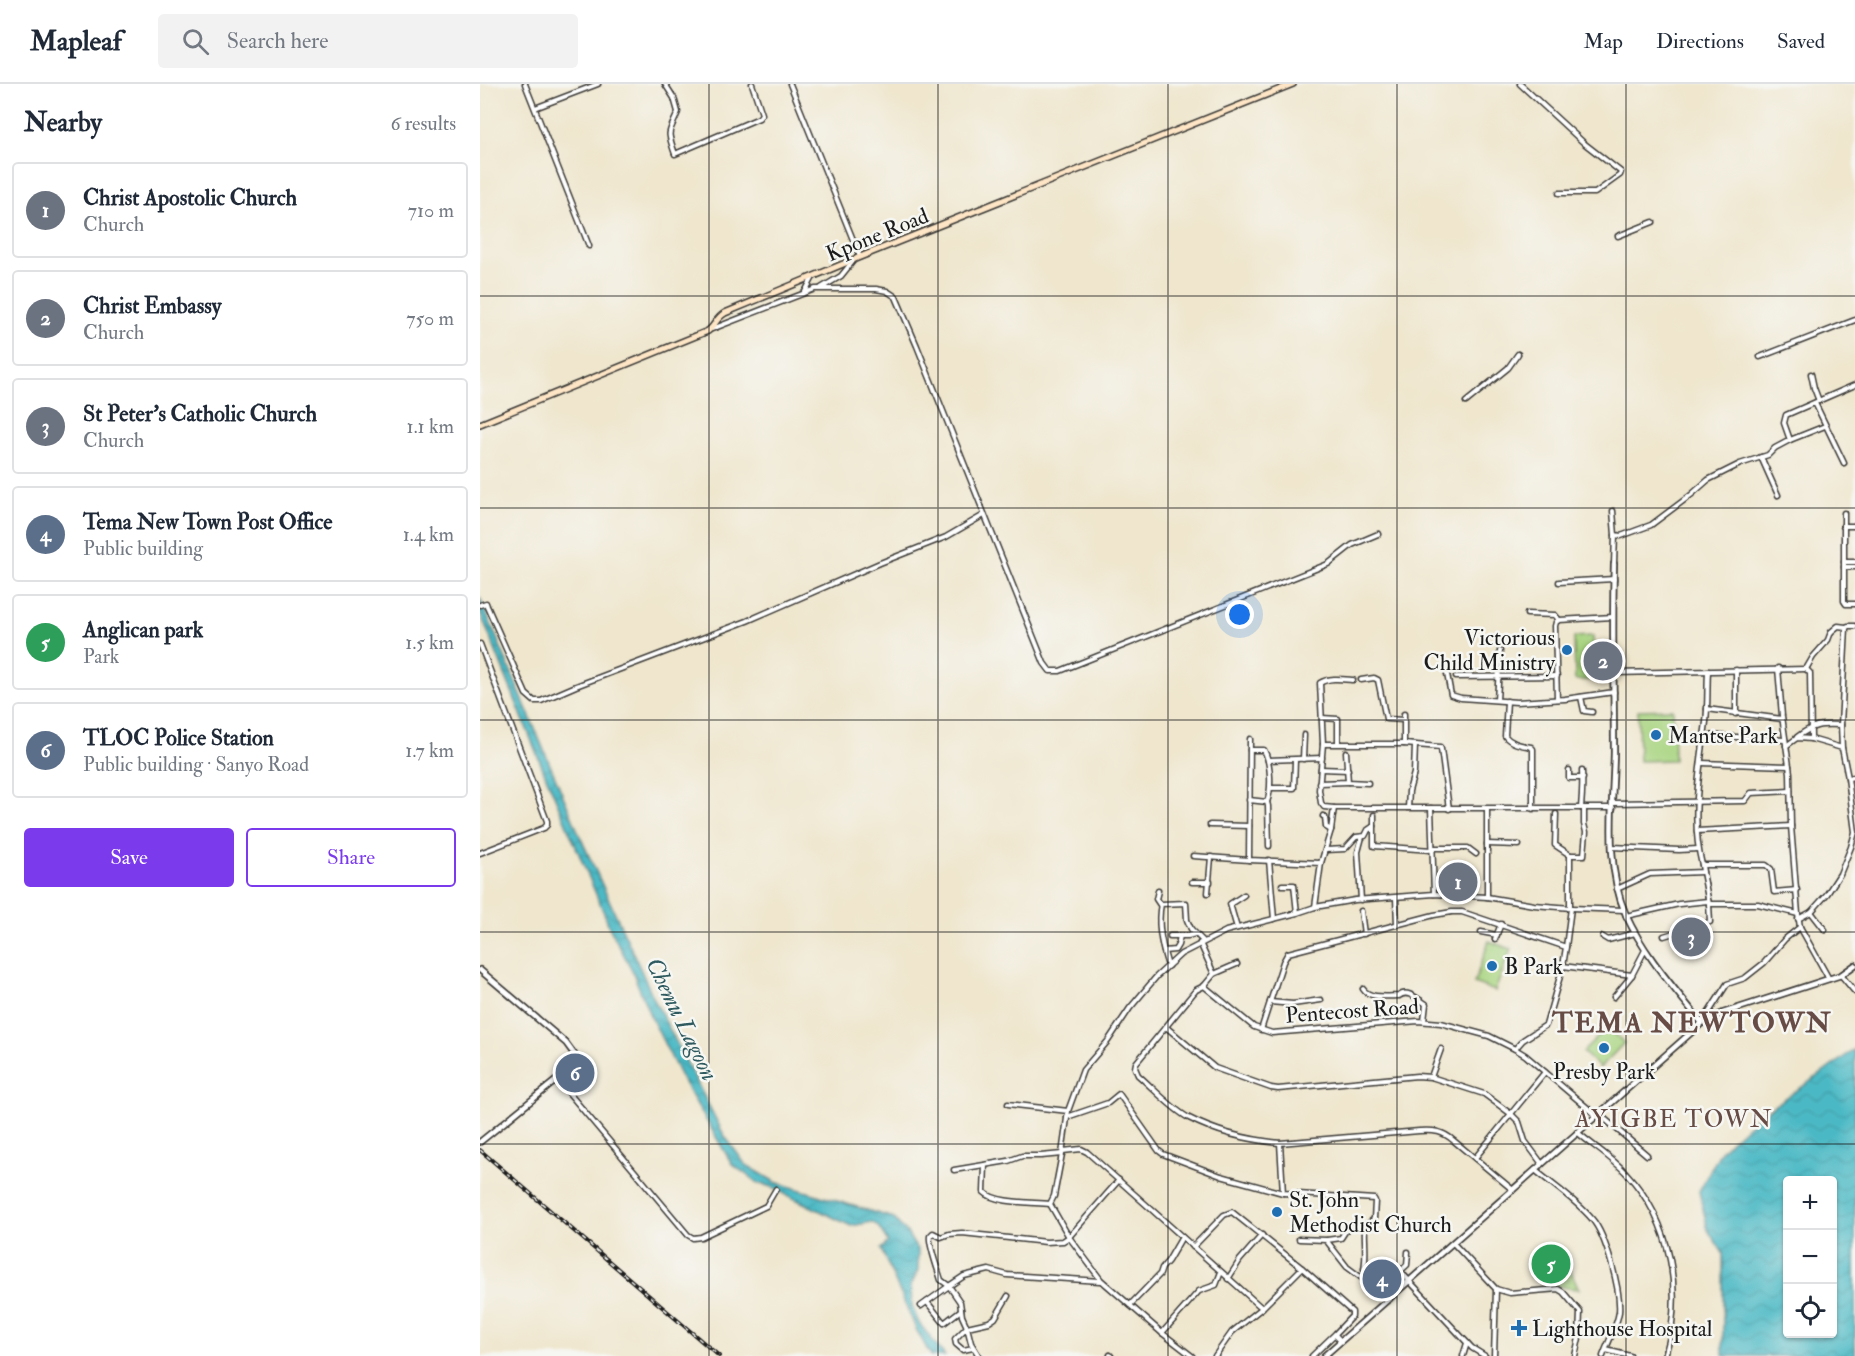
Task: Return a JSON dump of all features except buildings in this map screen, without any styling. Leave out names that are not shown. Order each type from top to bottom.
[{"type":"main road","name":"Kpone Road","points":[[480,424],[711,329],[716,320],[725,313],[1293,84]]},
{"type":"street","points":[[525,84],[589,246]]},
{"type":"street","points":[[535,108],[598,84]]},
{"type":"street","points":[[665,84],[674,98],[678,112],[669,133],[675,154],[682,149],[759,118],[762,114],[752,84]]},
{"type":"street","points":[[790,84],[860,257]]},
{"type":"street","points":[[1520,84],[1585,144],[1621,172],[1595,193],[1559,193]]},
{"type":"street","points":[[1618,236],[1653,222]]},
{"type":"street","points":[[820,289],[841,276],[853,260]]},
{"type":"street","points":[[805,293],[813,277]]},
{"type":"street","points":[[711,329],[820,289],[882,290],[893,293],[1044,663],[1050,671],[1057,672],[1328,564],[1352,545],[1378,534]]},
{"type":"street","points":[[1760,357],[1855,320]]},
{"type":"street","points":[[1466,402],[1508,368],[1518,354]]},
{"type":"street","points":[[1811,374],[1825,426],[1844,463]]},
{"type":"street","points":[[1790,440],[1785,430],[1786,416],[1855,385]]},
{"type":"street","points":[[1615,535],[1621,536],[1651,525],[1708,480],[1740,464],[1768,455],[1775,448],[1790,440],[1825,426]]},
{"type":"street","points":[[1761,457],[1778,495]]},
{"type":"street","points":[[1613,511],[1615,535],[1611,847],[1617,889],[1626,916],[1645,950],[1702,1023]]},
{"type":"street","points":[[1844,513],[1844,601],[1846,604],[1855,604]]},
{"type":"street","points":[[481,605],[486,603],[526,694],[534,701],[542,701],[747,621],[946,537],[984,514]]},
{"type":"street","points":[[1844,526],[1855,526]]},
{"type":"street","points":[[1844,562],[1855,562]]},
{"type":"street","points":[[1844,567],[1855,567]]},
{"type":"street","points":[[1559,582],[1614,579]]},
{"type":"street","points":[[1527,614],[1556,615],[1559,620]]},
{"type":"street","points":[[1557,699],[1556,622],[1614,616]]},
{"type":"street","points":[[1806,669],[1828,640],[1833,629],[1838,626],[1855,626]]},
{"type":"street","points":[[1626,916],[1679,904],[1709,902],[1758,904],[1798,916],[1811,912],[1827,894],[1848,858],[1855,831],[1842,748],[1846,627]]},
{"type":"street","points":[[480,644],[547,821],[544,828],[480,853]]},
{"type":"street","points":[[1497,700],[1500,651]]},
{"type":"street","points":[[1778,668],[1789,766],[1798,916],[1800,927],[1829,979]]},
{"type":"street","points":[[1614,673],[1806,669],[1810,674],[1811,739]]},
{"type":"street","points":[[1736,670],[1736,714]]},
{"type":"street","points":[[1664,936],[1710,922],[1709,902],[1698,849],[1697,831],[1708,672]]},
{"type":"street","points":[[1447,674],[1451,695],[1461,698],[1507,702],[1581,697],[1614,692]]},
{"type":"street","points":[[1456,676],[1557,676]]},
{"type":"street","points":[[1361,680],[1374,678],[1378,680],[1386,719],[1404,720]]},
{"type":"street","points":[[1353,680],[1330,679],[1320,683],[1323,744],[1319,783],[1321,803],[1325,808],[1582,808],[1698,801],[1745,801],[1751,793],[1790,791]]},
{"type":"street","points":[[1581,697],[1584,711],[1592,712]]},
{"type":"street","points":[[1507,702],[1506,739],[1533,748],[1533,809]]},
{"type":"street","points":[[1707,710],[1782,719]]},
{"type":"street","points":[[1404,714],[1404,744]]},
{"type":"street","points":[[1322,718],[1338,719],[1338,743]]},
{"type":"street","points":[[1786,746],[1810,727],[1841,725]]},
{"type":"street","points":[[1303,759],[1304,735]]},
{"type":"street","points":[[1704,735],[1785,740]]},
{"type":"street","points":[[1797,738],[1811,739],[1842,748]]},
{"type":"street","points":[[1249,860],[1250,739]]},
{"type":"street","points":[[1323,744],[1436,745],[1442,749],[1449,809]]},
{"type":"street","points":[[1408,808],[1415,745]]},
{"type":"street","points":[[1250,750],[1264,750],[1268,760],[1271,788],[1267,802],[1269,846]]},
{"type":"street","points":[[1346,752],[1348,782]]},
{"type":"street","points":[[1268,760],[1322,758]]},
{"type":"street","points":[[1271,788],[1294,788],[1295,760]]},
{"type":"street","points":[[1701,763],[1789,766]]},
{"type":"street","points":[[1321,770],[1348,770]]},
{"type":"street","points":[[1569,770],[1569,778],[1582,778]]},
{"type":"street","points":[[1556,814],[1555,845],[1570,855],[1584,855],[1586,832],[1582,808],[1584,786],[1582,771]]},
{"type":"street","points":[[1848,778],[1855,777]]},
{"type":"street","points":[[1319,783],[1368,783]]},
{"type":"street","points":[[1249,800],[1267,802]]},
{"type":"street","points":[[1315,907],[1321,862],[1331,830],[1334,808]]},
{"type":"street","points":[[1431,808],[1434,894]]},
{"type":"street","points":[[1487,809],[1488,897]]},
{"type":"street","points":[[1374,815],[1374,846],[1468,848],[1476,854]]},
{"type":"street","points":[[1323,816],[1326,827],[1331,830]]},
{"type":"street","points":[[1209,825],[1248,826]]},
{"type":"street","points":[[1361,900],[1358,852],[1362,837],[1374,825]]},
{"type":"street","points":[[1697,831],[1791,826]]},
{"type":"street","points":[[1326,850],[1342,850],[1356,837],[1362,837]]},
{"type":"street","points":[[1488,844],[1519,845]]},
{"type":"street","points":[[1611,847],[1698,849]]},
{"type":"street","points":[[1515,1049],[1523,1040],[1546,1025],[1563,966],[1571,908],[1570,855]]},
{"type":"street","points":[[1193,856],[1321,862]]},
{"type":"street","points":[[1209,893],[1211,857]]},
{"type":"street","points":[[1269,860],[1274,919]]},
{"type":"street","points":[[1702,865],[1769,866],[1774,892],[1797,890]]},
{"type":"street","points":[[1617,889],[1650,874],[1703,872]]},
{"type":"street","points":[[1192,882],[1210,882]]},
{"type":"street","points":[[1282,885],[1294,885],[1297,913]]},
{"type":"street","points":[[1158,891],[1156,899],[1160,905],[1161,937],[1168,966]]},
{"type":"street","points":[[1050,1204],[1054,1196],[1068,1111],[1083,1070],[1157,976],[1181,954],[1202,942],[1226,931],[1315,907],[1361,900],[1434,894],[1488,897],[1534,905],[1624,910]]},
{"type":"street","points":[[1237,928],[1230,904],[1244,895]]},
{"type":"street","points":[[1395,898],[1397,925]]},
{"type":"street","points":[[1160,905],[1186,903],[1187,920],[1202,942],[1214,974]]},
{"type":"street","points":[[1361,911],[1364,934]]},
{"type":"street","points":[[1261,1030],[1282,962],[1288,953],[1434,915],[1458,911],[1566,947]]},
{"type":"street","points":[[1811,912],[1825,930]]},
{"type":"street","points":[[1481,932],[1496,937],[1501,924]]},
{"type":"street","points":[[1324,1356],[1702,1023],[1727,984],[1745,978],[1764,963],[1785,939],[1800,927]]},
{"type":"street","points":[[1603,937],[1608,940],[1635,933]]},
{"type":"street","points":[[1170,936],[1195,934]]},
{"type":"street","points":[[1164,951],[1175,950],[1179,945],[1180,936]]},
{"type":"street","points":[[1614,997],[1632,975],[1645,950]]},
{"type":"street","points":[[1238,964],[1214,974],[1204,986],[1196,990],[1136,1063],[1135,1068],[1138,1074],[1188,1118],[1232,1134],[1280,1143],[1431,1130],[1446,1134],[1513,1190]]},
{"type":"street","points":[[1702,1023],[1723,1013],[1841,975],[1855,965]]},
{"type":"street","points":[[1563,966],[1632,975]]},
{"type":"street","points":[[480,970],[566,1043],[573,1050],[574,1060],[558,1080],[481,1142]]},
{"type":"street","points":[[1841,975],[1855,992]]},
{"type":"street","name":"Pentecost Road","points":[[1204,986],[1248,1023],[1261,1030],[1278,1033],[1424,1021],[1441,1023],[1489,1036],[1525,1055],[1647,1155]]},
{"type":"street","points":[[1363,989],[1370,995],[1399,996],[1406,992],[1426,1004],[1424,1021]]},
{"type":"street","points":[[1270,1002],[1293,1004],[1321,1000]]},
{"type":"street","points":[[1166,1027],[1215,1068],[1271,1088],[1417,1076],[1431,1077],[1484,1094],[1519,1122],[1526,1141],[1542,1164]]},
{"type":"street","points":[[1431,1077],[1441,1049]]},
{"type":"street","points":[[1475,1158],[1545,1072]]},
{"type":"street","points":[[558,1080],[688,1235],[693,1238],[701,1237],[766,1206],[776,1189]]},
{"type":"street","points":[[1067,1117],[1108,1103],[1119,1094],[1163,1154],[1221,1176],[1283,1193],[1374,1199],[1375,1216],[1365,1226],[1364,1269],[1369,1277],[1366,1280]]},
{"type":"street","points":[[1008,1104],[1068,1111]]},
{"type":"street","points":[[1577,1132],[1629,1175],[1658,1220],[1673,1273],[1672,1321],[1665,1356]]},
{"type":"street","points":[[1280,1143],[1283,1193]]},
{"type":"street","points":[[954,1170],[1008,1161],[1022,1156],[1041,1156],[1081,1149],[1262,1308]]},
{"type":"street","points":[[985,1165],[984,1192],[987,1195],[1002,1200],[1050,1204]]},
{"type":"street","points":[[1535,1170],[1585,1211],[1601,1232],[1618,1289],[1619,1300],[1618,1314],[1603,1356]]},
{"type":"street","points":[[979,1356],[973,1348],[968,1327],[962,1316],[960,1302],[949,1286],[941,1280],[929,1241],[930,1236],[933,1233],[941,1237],[962,1233],[1046,1242],[1063,1241],[1119,1180]]},
{"type":"street","points":[[1050,1204],[1069,1237],[1101,1280],[1161,1333],[1192,1356]]},
{"type":"street","points":[[1193,1247],[1224,1215],[1235,1213],[1352,1312],[1352,1316],[1312,1356]]},
{"type":"street","points":[[1299,1239],[1341,1238],[1348,1227],[1365,1226]]},
{"type":"street","points":[[1228,1279],[1240,1260],[1262,1235]]},
{"type":"street","points":[[1131,1305],[1160,1274],[1182,1237]]},
{"type":"street","points":[[1326,1240],[1347,1267],[1390,1299]]},
{"type":"street","points":[[1453,1243],[1496,1289],[1510,1293],[1558,1289],[1563,1292],[1580,1312],[1579,1338],[1575,1356]]},
{"type":"street","points":[[1380,1290],[1408,1263],[1408,1252]]},
{"type":"street","points":[[1215,1356],[1232,1332],[1262,1308],[1302,1268]]},
{"type":"street","points":[[921,1306],[964,1276],[989,1270],[1007,1275],[1032,1275],[1099,1282],[1101,1280]]},
{"type":"street","points":[[1400,1271],[1472,1348],[1485,1356]]},
{"type":"street","points":[[1161,1333],[1199,1291],[1216,1285],[1221,1272]]},
{"type":"street","points":[[1494,1356],[1496,1289]]},
{"type":"street","points":[[973,1348],[963,1350],[955,1339],[968,1327],[989,1322],[995,1318],[1008,1296]]},
{"type":"street","points":[[927,1302],[944,1323],[961,1310]]},
{"type":"street","points":[[1335,1334],[1341,1341]]},
{"type":"street","points":[[1463,1356],[1467,1342]]},
{"type":"street","points":[[1606,1350],[1630,1356]]},
{"type":"green space","points":[[1593,636],[1594,680],[1575,680],[1574,637]]},
{"type":"green space","name":"Mantse Park","points":[[1673,709],[1674,760],[1639,761],[1638,710]]},
{"type":"green space","name":"B Park","points":[[1489,941],[1511,949],[1495,991],[1474,983]]},
{"type":"green space","name":"Presby Park","points":[[1608,1027],[1624,1043],[1600,1068],[1583,1052]]},
{"type":"green space","points":[[1562,1252],[1579,1289],[1547,1284],[1537,1277],[1534,1271],[1533,1256]]},
{"type":"water","points":[[480,598],[580,836],[655,1001],[724,1135],[745,1164],[775,1182],[893,1218],[907,1233],[918,1251],[918,1270],[911,1286],[912,1306],[919,1323],[945,1356],[931,1356],[916,1329],[881,1249],[888,1242],[878,1226],[872,1222],[851,1226],[775,1188],[758,1183],[732,1164],[683,1081],[649,1013],[632,970],[608,925],[480,612]]},
{"type":"water","points":[[1855,1049],[1855,1356],[1723,1356],[1723,1253],[1708,1230],[1699,1191],[1722,1149],[1756,1118]]},
{"type":"railway","points":[[480,1150],[719,1356]]},
{"type":"place","name":"Victorious Child Ministry","points":[[1567,650]]},
{"type":"place","name":"Christ Embassy","points":[[1603,661]]},
{"type":"place","name":"Mantse Park","points":[[1656,735]]},
{"type":"place","name":"Christ Apostolic Church","points":[[1458,882]]},
{"type":"place","name":"St Peter's Catholic Church","points":[[1691,937]]},
{"type":"place","name":"B Park","points":[[1492,966]]},
{"type":"place","name":"Presby Park","points":[[1604,1048]]},
{"type":"place","name":"TLOC Police Station","points":[[575,1073]]},
{"type":"place","name":"St. John Methodist Church","points":[[1277,1212]]},
{"type":"place","name":"Anglican park","points":[[1551,1264]]},
{"type":"place","name":"Tema New Town Post Office","points":[[1382,1279]]},
{"type":"place","name":"Lighthouse Hospital","points":[[1519,1328]]},
{"type":"district","name":"TEMA NEWTOWN","points":[[1692,1022]]},
{"type":"district","name":"AYIGBE TOWN","points":[[1674,1119]]},
{"type":"water label","name":"Chemu Lagoon","points":[[682,1019]]}]
